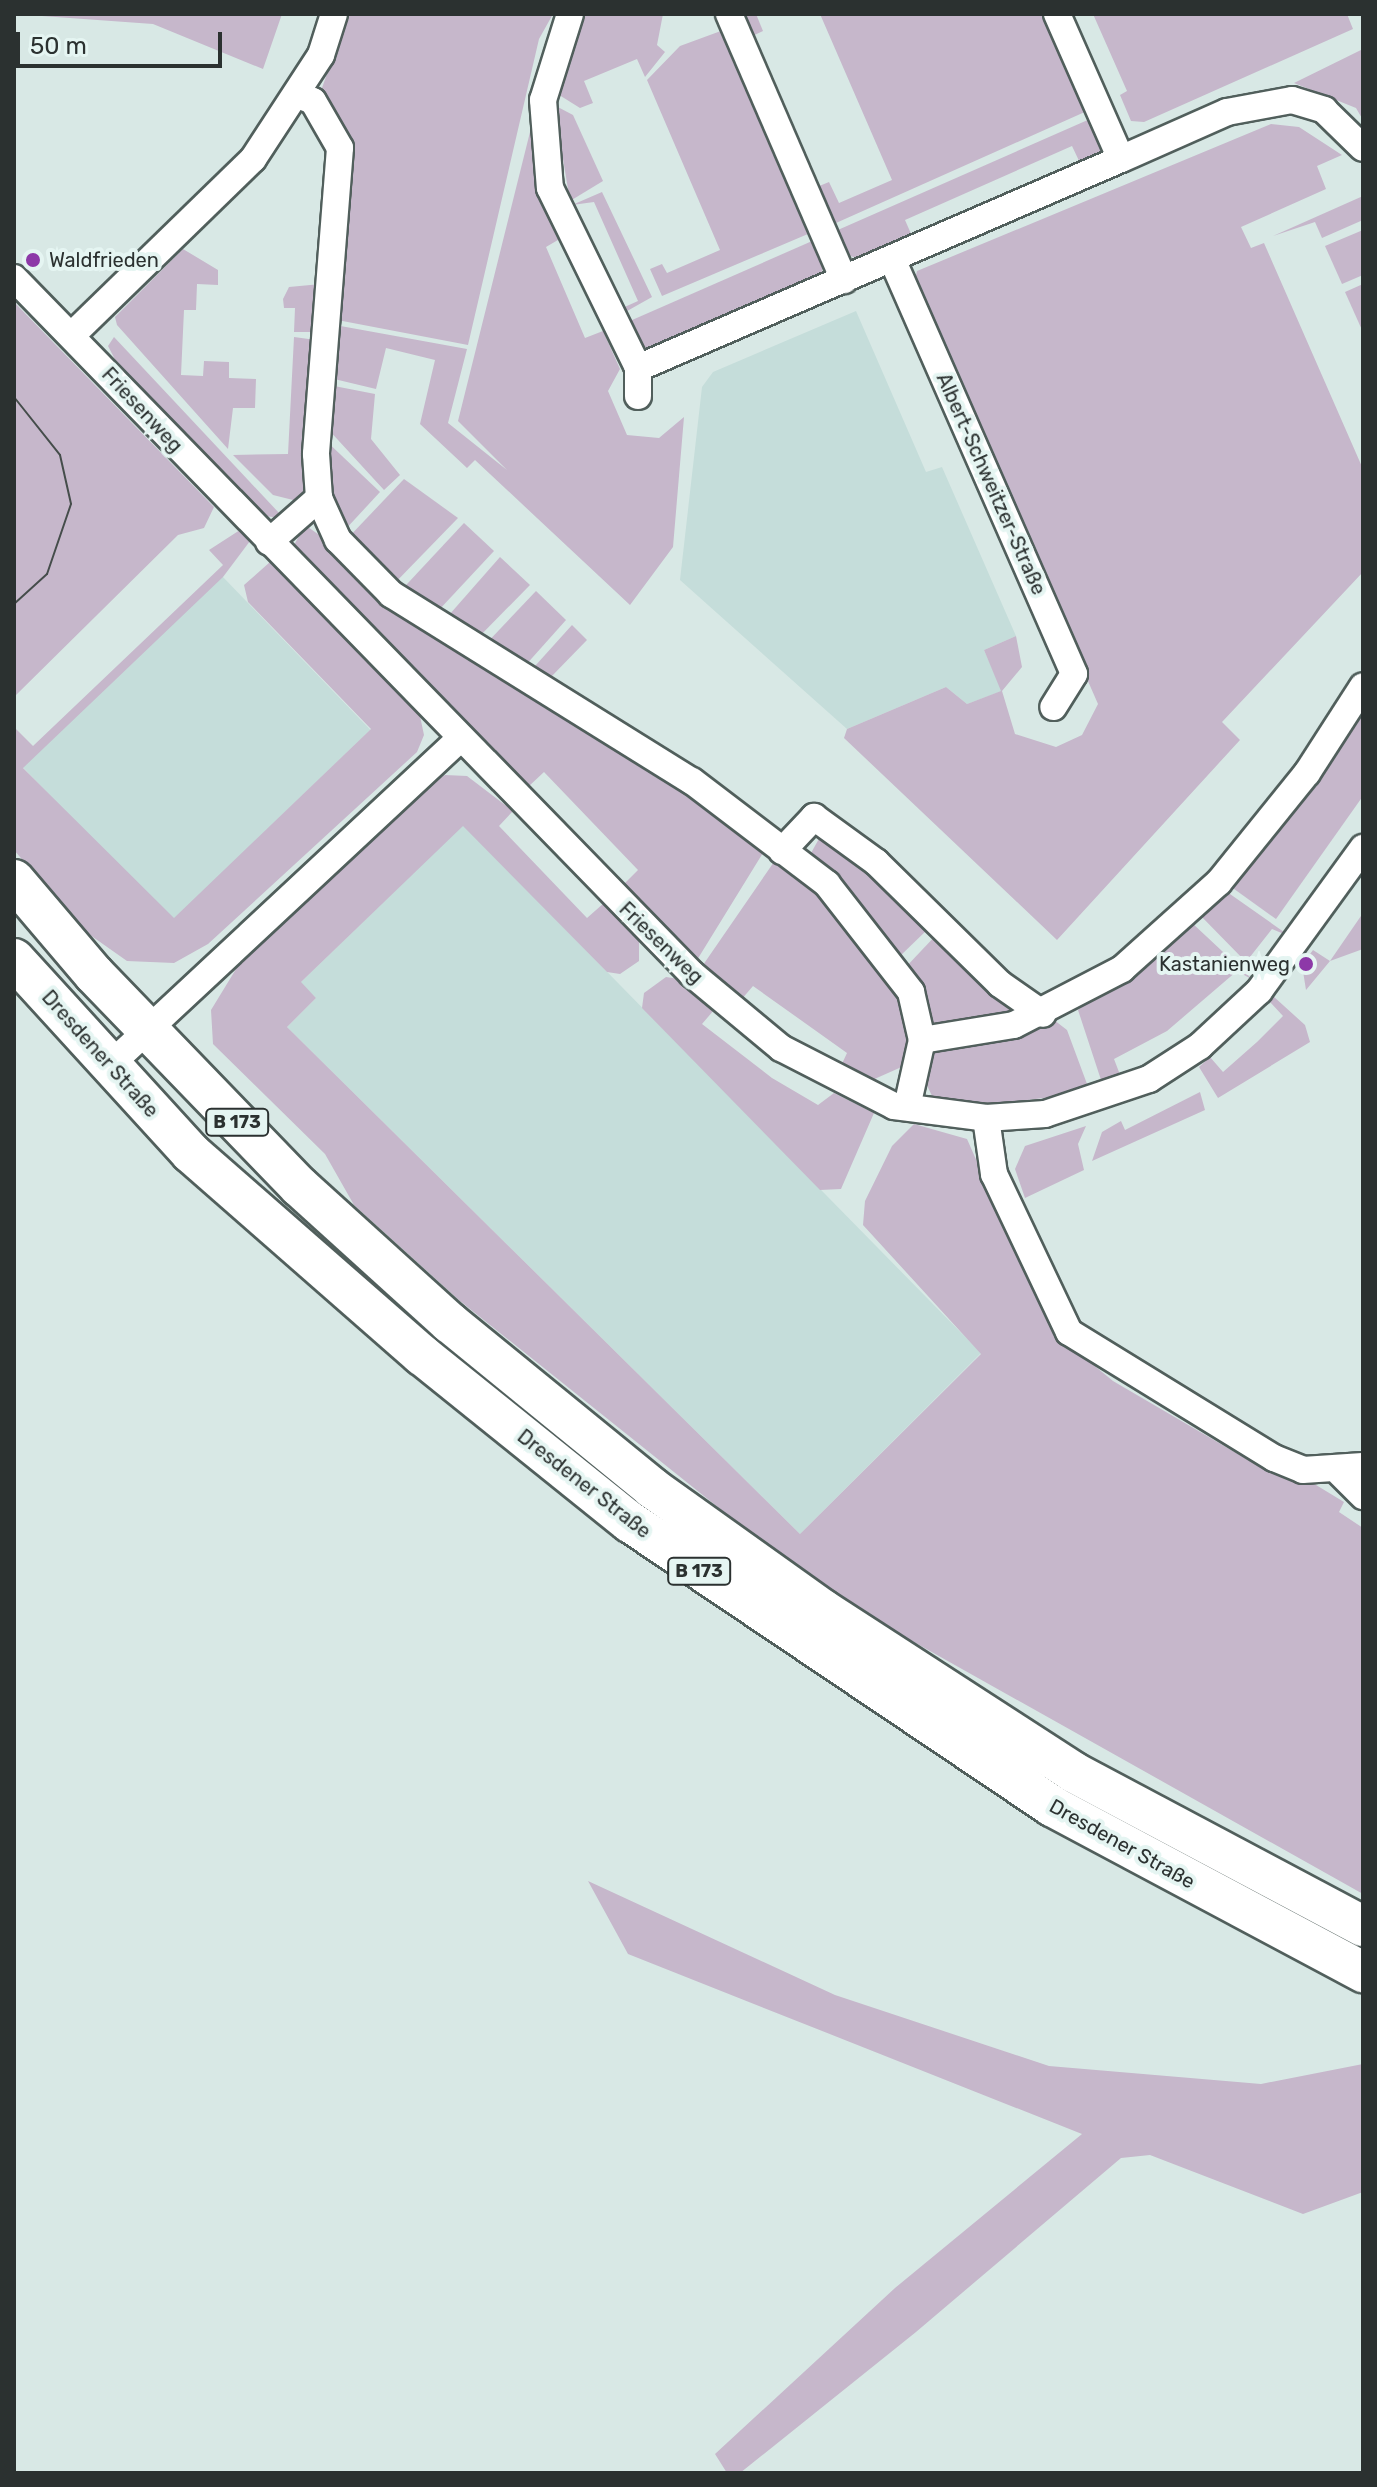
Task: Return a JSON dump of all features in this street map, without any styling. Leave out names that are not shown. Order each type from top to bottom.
[{"type":"main road","name":"B 173","points":[[14,880],[146,1030],[390,1270],[652,1488],[823,1610],[1073,1772],[1363,1926]]},
{"type":"main road","name":"Dresdener Straße","points":[[14,959],[109,1066],[288,1242],[630,1522],[1052,1806],[1363,1972]]},
{"type":"street","points":[[72,335],[253,159],[298,95],[334,14]]},
{"type":"street","points":[[570,14],[543,100],[550,188],[638,368],[638,396]]},
{"type":"street","points":[[729,14],[844,280]]},
{"type":"street","points":[[1057,14],[1121,159]]},
{"type":"street","points":[[298,95],[313,101],[340,148],[319,498],[338,540],[391,594],[692,781],[827,884],[903,982],[922,1040],[900,1107]]},
{"type":"street","points":[[638,368],[1227,112],[1292,100],[1324,110],[1363,148]]},
{"type":"street","name":"Albert-Schweitzer-Straße","points":[[892,259],[1074,674],[1053,707]]},
{"type":"street","name":"Friesenweg","points":[[14,278],[459,740],[692,974],[781,1048],[900,1107],[986,1118],[1045,1114],[1100,1100],[1181,1060],[1259,991],[1363,848]]},
{"type":"street","points":[[269,542],[319,498]]},
{"type":"street","points":[[922,1040],[968,1037],[1043,1014],[1122,969],[1219,882],[1307,773],[1363,686]]},
{"type":"street","points":[[109,1066],[459,740]]},
{"type":"street","points":[[782,851],[814,817],[876,862],[1000,984],[1043,1014]]},
{"type":"street","points":[[986,1118],[994,1174],[1069,1332],[1232,1438],[1303,1470],[1351,1469],[1363,1496]]},
{"type":"shaded area","points":[[14,14],[282,14],[263,69],[153,24]]},
{"type":"shaded area","points":[[348,14],[553,14],[539,39],[468,345],[332,319],[345,138],[322,88]]},
{"type":"shaded area","points":[[585,14],[663,14],[657,45],[665,52],[645,77],[637,59],[584,81],[593,103],[580,108],[556,93]]},
{"type":"shaded area","points":[[735,14],[756,14],[763,31],[746,39]]},
{"type":"shaded area","points":[[820,14],[1048,14],[1087,111],[827,227],[812,189],[829,182],[839,203],[892,180]]},
{"type":"shaded area","points":[[1093,14],[1347,14],[1353,29],[1144,122],[1131,121],[1120,95],[1127,91]]},
{"type":"shaded area","points":[[729,28],[815,231],[662,296],[650,269],[662,264],[667,273],[720,250],[647,80],[680,46]]},
{"type":"shaded area","points":[[1363,49],[1363,120],[1356,108],[1294,83]]},
{"type":"shaded area","points":[[554,105],[573,115],[603,181],[570,201]]},
{"type":"shaded area","points":[[1090,119],[1107,146],[1101,157],[1081,165],[1072,146],[905,220],[912,236],[859,259],[839,252],[831,233]]},
{"type":"shaded area","points":[[533,120],[539,176],[563,237],[546,247],[585,338],[603,331],[620,369],[608,391],[627,435],[659,438],[684,417],[673,547],[630,605],[475,460],[467,468],[420,424],[435,360],[386,348],[376,389],[330,378],[335,325],[467,349],[448,423],[507,470],[458,421]]},
{"type":"shaded area","points":[[1271,124],[1299,127],[1342,155],[1317,166],[1326,189],[1241,227],[1251,248],[1264,243],[1363,469],[1363,572],[1222,722],[1240,740],[1057,940],[844,738],[847,729],[946,687],[967,704],[1001,691],[984,650],[1016,636],[1022,667],[1002,691],[1015,734],[1056,747],[1082,735],[1098,704],[914,284],[917,271]]},
{"type":"shaded area","points":[[602,192],[652,297],[620,315],[618,310],[638,301],[594,202],[572,205]]},
{"type":"shaded area","points":[[1363,196],[1363,220],[1322,238],[1315,222],[1273,236]]},
{"type":"shaded area","points":[[1363,230],[1363,275],[1342,284],[1325,246]]},
{"type":"shaded area","points":[[819,238],[826,257],[821,275],[649,351],[623,324]]},
{"type":"shaded area","points":[[183,249],[218,270],[218,285],[197,284],[196,310],[184,310],[181,375],[203,376],[204,361],[229,362],[229,378],[256,379],[255,408],[233,408],[228,449],[117,325],[115,317]]},
{"type":"shaded area","points":[[321,284],[321,332],[294,332],[295,308],[284,308],[283,299],[289,287]]},
{"type":"shaded area","points":[[1363,284],[1363,329],[1362,330],[1345,292]]},
{"type":"shaded area","points":[[14,302],[214,507],[204,528],[178,535],[14,697]]},
{"type":"shaded area","points":[[856,311],[926,472],[942,467],[1016,636],[984,650],[1002,691],[967,704],[946,687],[847,729],[680,580],[702,387],[713,372]]},
{"type":"shaded area","points":[[114,337],[280,514],[279,518],[259,515],[121,371],[108,346]]},
{"type":"shaded area","points":[[294,337],[316,340],[308,487],[297,501],[273,495],[233,455],[288,454]]},
{"type":"shaded area","points":[[329,385],[375,394],[371,439],[400,475],[384,490],[327,428]]},
{"type":"shaded area","points":[[322,437],[380,492],[343,532],[331,509]]},
{"type":"shaded area","points":[[404,479],[458,518],[390,588],[346,540]]},
{"type":"shaded area","points":[[464,523],[494,551],[432,618],[402,590]]},
{"type":"shaded area","points":[[305,525],[766,848],[697,960],[624,884],[638,870],[544,772],[528,787],[293,547]]},
{"type":"shaded area","points":[[240,530],[250,541],[223,577],[23,768],[174,918],[371,729],[248,602],[244,585],[270,562],[420,716],[424,735],[417,752],[208,944],[174,963],[127,961],[83,930],[14,850],[14,727],[33,746],[223,565],[209,550]]},
{"type":"shaded area","points":[[500,557],[530,585],[472,644],[442,623]]},
{"type":"shaded area","points":[[221,575],[370,730],[172,921],[22,767]]},
{"type":"shaded area","points":[[536,591],[566,620],[524,667],[482,648]]},
{"type":"shaded area","points":[[572,625],[587,640],[549,679],[526,676]]},
{"type":"shaded area","points":[[1363,695],[1363,796],[1276,919],[1223,881]]},
{"type":"shaded area","points":[[445,775],[467,776],[513,811],[499,826],[587,918],[604,903],[639,938],[639,961],[620,974],[607,972],[463,826],[301,982],[316,998],[287,1027],[800,1534],[981,1354],[863,1225],[865,1201],[892,1146],[914,1124],[967,1139],[1047,1321],[1069,1345],[1113,1381],[1255,1464],[1316,1485],[1344,1502],[1339,1512],[1363,1528],[1363,1894],[873,1619],[779,1556],[460,1301],[354,1205],[325,1154],[213,1044],[211,1010],[244,956],[415,795]]},
{"type":"shaded area","points":[[463,825],[981,1353],[800,1534],[287,1027],[316,998],[300,983]]},
{"type":"shaded area","points":[[820,837],[846,850],[930,927],[896,960],[806,862]]},
{"type":"shaded area","points":[[776,859],[813,881],[864,953],[904,992],[916,1035],[906,1065],[870,1081],[840,1068],[847,1053],[753,986],[741,1000],[703,965]]},
{"type":"shaded area","points":[[1220,887],[1291,937],[1272,929],[1246,962],[1198,913]]},
{"type":"shaded area","points":[[1363,913],[1363,949],[1330,961]]},
{"type":"shaded area","points":[[1191,922],[1253,980],[1237,971],[1167,1031],[1114,1059],[1122,1080],[1103,1086],[1078,1010]]},
{"type":"shaded area","points":[[938,933],[1026,1010],[933,1028],[904,969]]},
{"type":"shaded area","points":[[1313,950],[1330,961],[1306,990],[1302,965]]},
{"type":"shaded area","points":[[666,977],[679,979],[714,1010],[702,1024],[772,1078],[818,1105],[834,1093],[874,1113],[841,1189],[820,1190],[642,1008],[644,993]]},
{"type":"shaded area","points":[[1273,996],[1305,1025],[1310,1042],[1218,1098],[1199,1067],[1210,1057],[1223,1072],[1257,1042],[1283,1016],[1269,1001]]},
{"type":"shaded area","points":[[1054,1020],[1067,1030],[1090,1092],[989,1105],[934,1100],[920,1071],[927,1053],[1027,1035]]},
{"type":"shaded area","points":[[1200,1092],[1205,1110],[1092,1161],[1102,1132],[1121,1121],[1125,1130]]},
{"type":"shaded area","points":[[1086,1126],[1078,1144],[1084,1170],[1025,1198],[1015,1169],[1025,1146]]},
{"type":"shaded area","points":[[588,1881],[835,1995],[1049,2066],[1261,2084],[1363,2064],[1363,2192],[1303,2214],[1150,2155],[1121,2158],[916,2332],[740,2473],[727,2473],[715,2454],[895,2288],[1082,2134],[628,1954]]},
{"type":"tram line","points":[[14,397],[60,455],[71,504],[47,574],[14,604]]},
{"type":"place","name":"Waldfrieden","points":[[33,260]]},
{"type":"place","name":"Kastanienweg","points":[[1306,964]]}]
